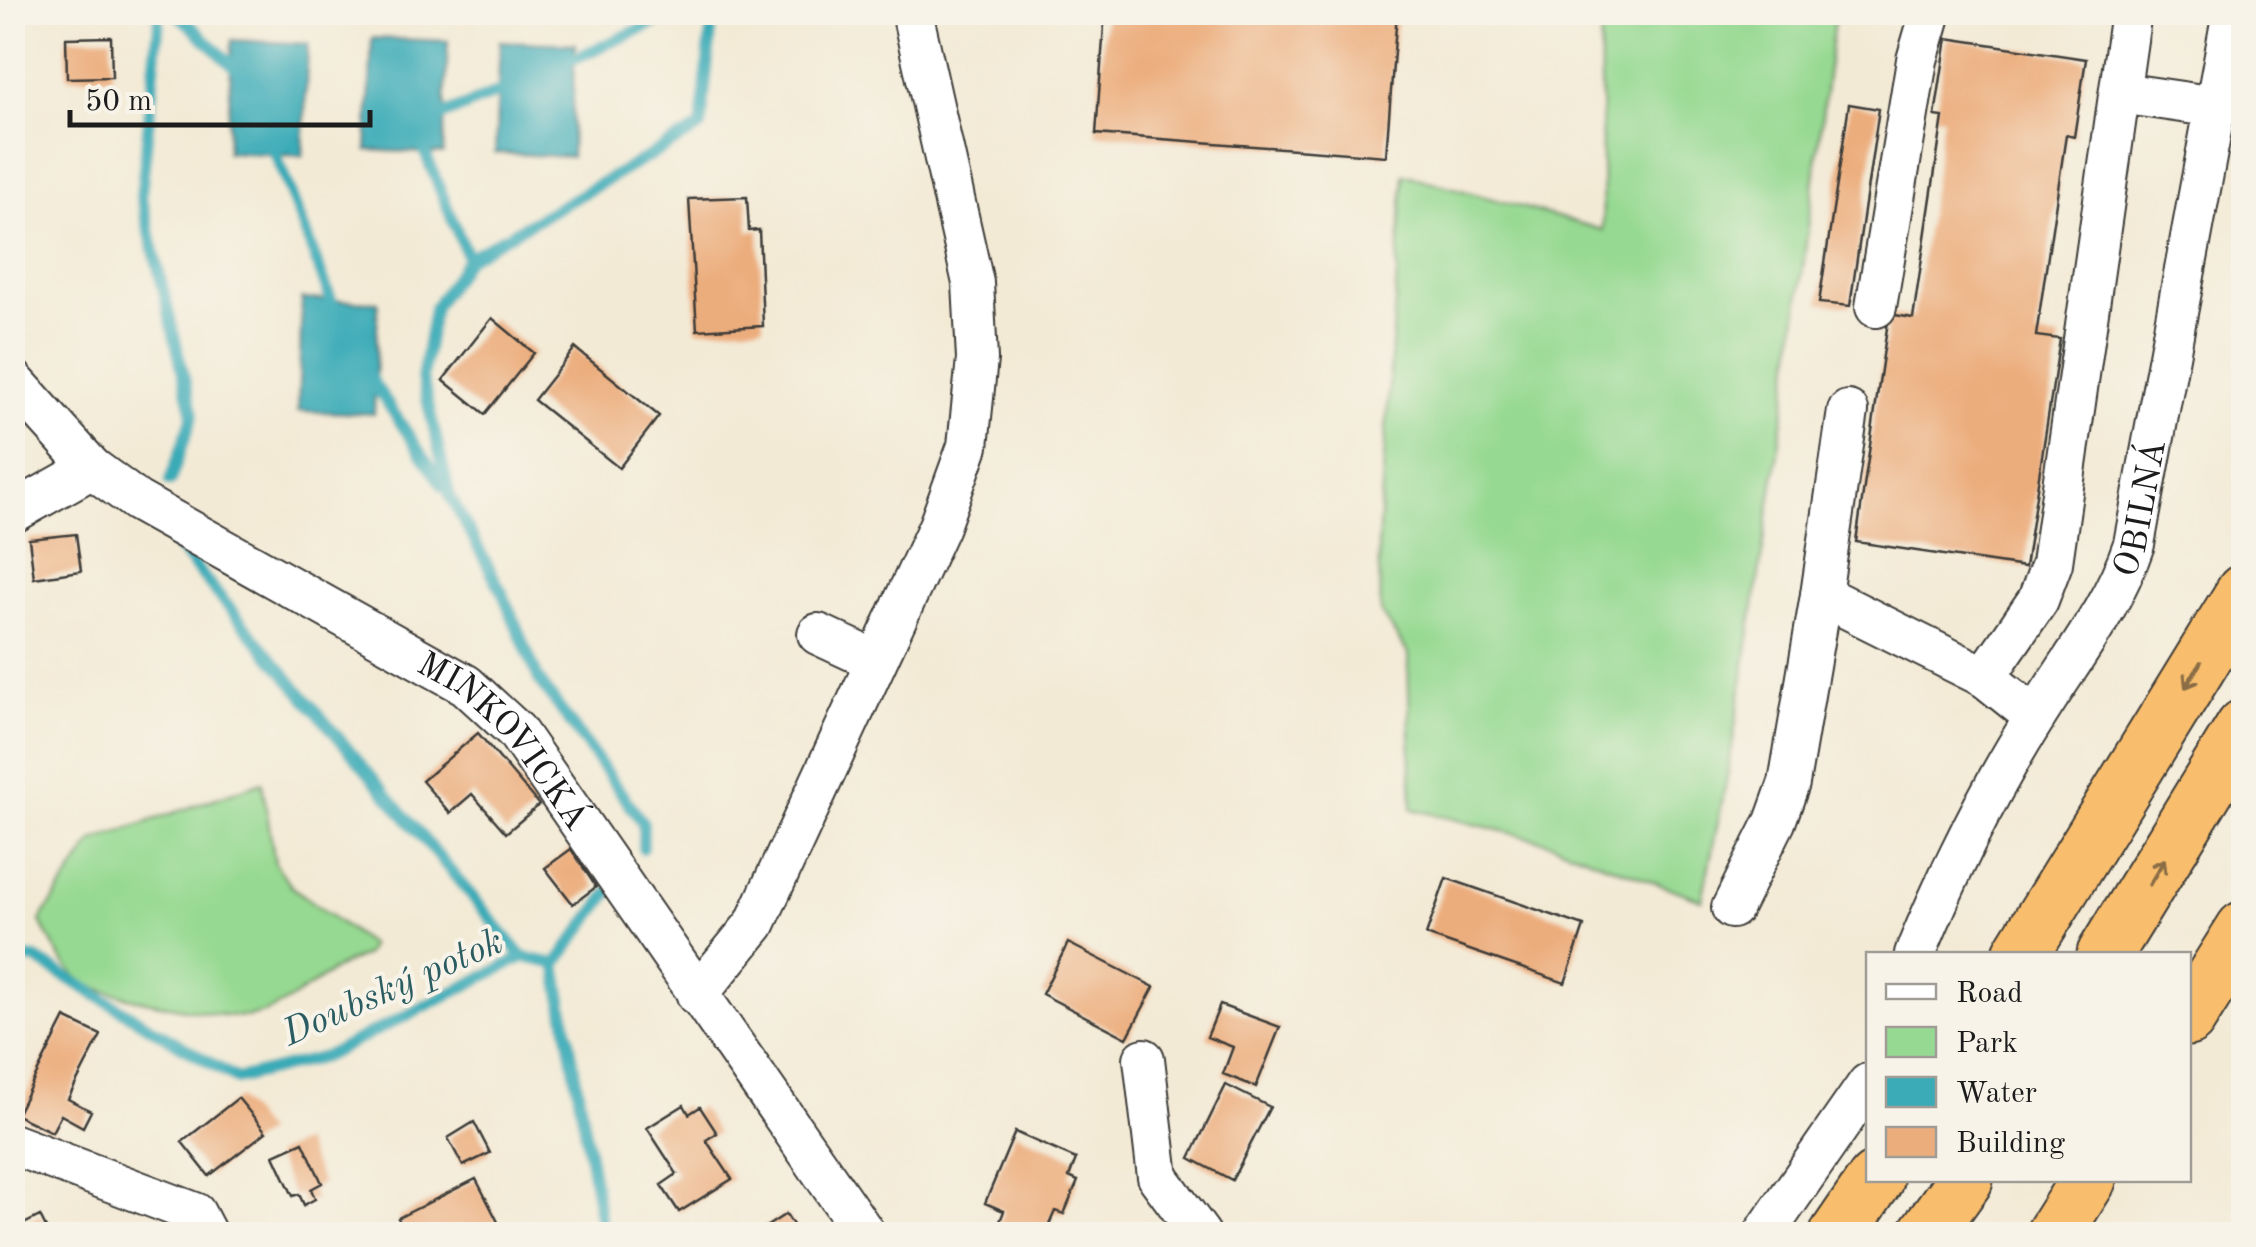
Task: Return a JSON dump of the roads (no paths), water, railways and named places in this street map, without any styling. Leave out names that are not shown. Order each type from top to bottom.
[{"type":"highway","points":[[2022,952],[2244,592]]},
{"type":"highway","points":[[2106,952],[2244,727]]},
{"type":"highway","points":[[2191,1013],[2244,929]]},
{"type":"highway","points":[[1838,1234],[1875,1182]]},
{"type":"highway","points":[[1926,1234],[1964,1182]]},
{"type":"highway","points":[[2054,1234],[2087,1182]]},
{"type":"street","points":[[698,995],[755,924],[938,526],[968,446],[976,359],[973,283],[912,12]]},
{"type":"street","points":[[1876,307],[1916,60],[1931,12]]},
{"type":"street","points":[[1984,677],[2038,600],[2052,563],[2131,12]]},
{"type":"street","name":"OBILNÁ","points":[[1916,952],[1952,868],[2035,717],[2110,606],[2134,544],[2233,12]]},
{"type":"street","points":[[2120,94],[2216,107]]},
{"type":"street","name":"MINKOVICKÁ","points":[[12,379],[92,468],[168,520],[466,684],[492,705],[516,732],[866,1234]]},
{"type":"street","points":[[1732,908],[1789,784],[1848,411]]},
{"type":"street","points":[[12,513],[92,468]]},
{"type":"street","points":[[1821,595],[1984,677],[2035,717]]},
{"type":"street","points":[[818,634],[876,661]]},
{"type":"street","points":[[1144,1059],[1158,1177],[1200,1234]]},
{"type":"street","points":[[1764,1234],[1866,1087]]},
{"type":"street","points":[[12,1144],[195,1213],[206,1234]]},
{"type":"water","points":[[372,38],[448,41],[443,154],[367,150]]},
{"type":"water","points":[[232,40],[308,44],[303,156],[227,152]]},
{"type":"water","points":[[500,41],[575,44],[571,157],[495,153]]},
{"type":"water","points":[[302,299],[378,302],[374,414],[298,411]]},
{"type":"waterway","points":[[160,12],[141,196],[193,415],[170,481]]},
{"type":"waterway","points":[[176,12],[240,72]]},
{"type":"waterway","points":[[562,64],[679,12]]},
{"type":"waterway","points":[[643,848],[643,823],[539,680],[502,592],[450,496],[422,378],[434,308],[468,258],[701,127],[713,12]]},
{"type":"waterway","points":[[429,122],[512,86]]},
{"type":"waterway","points":[[419,138],[468,258]]},
{"type":"waterway","points":[[270,140],[336,313]]},
{"type":"waterway","points":[[365,370],[443,486]]},
{"type":"waterway","points":[[174,542],[523,957]]},
{"type":"waterway","points":[[556,964],[610,891]]},
{"type":"waterway","name":"Doubský potok","points":[[12,957],[36,959],[237,1079],[324,1057],[523,957],[556,964],[603,1234]]}]
